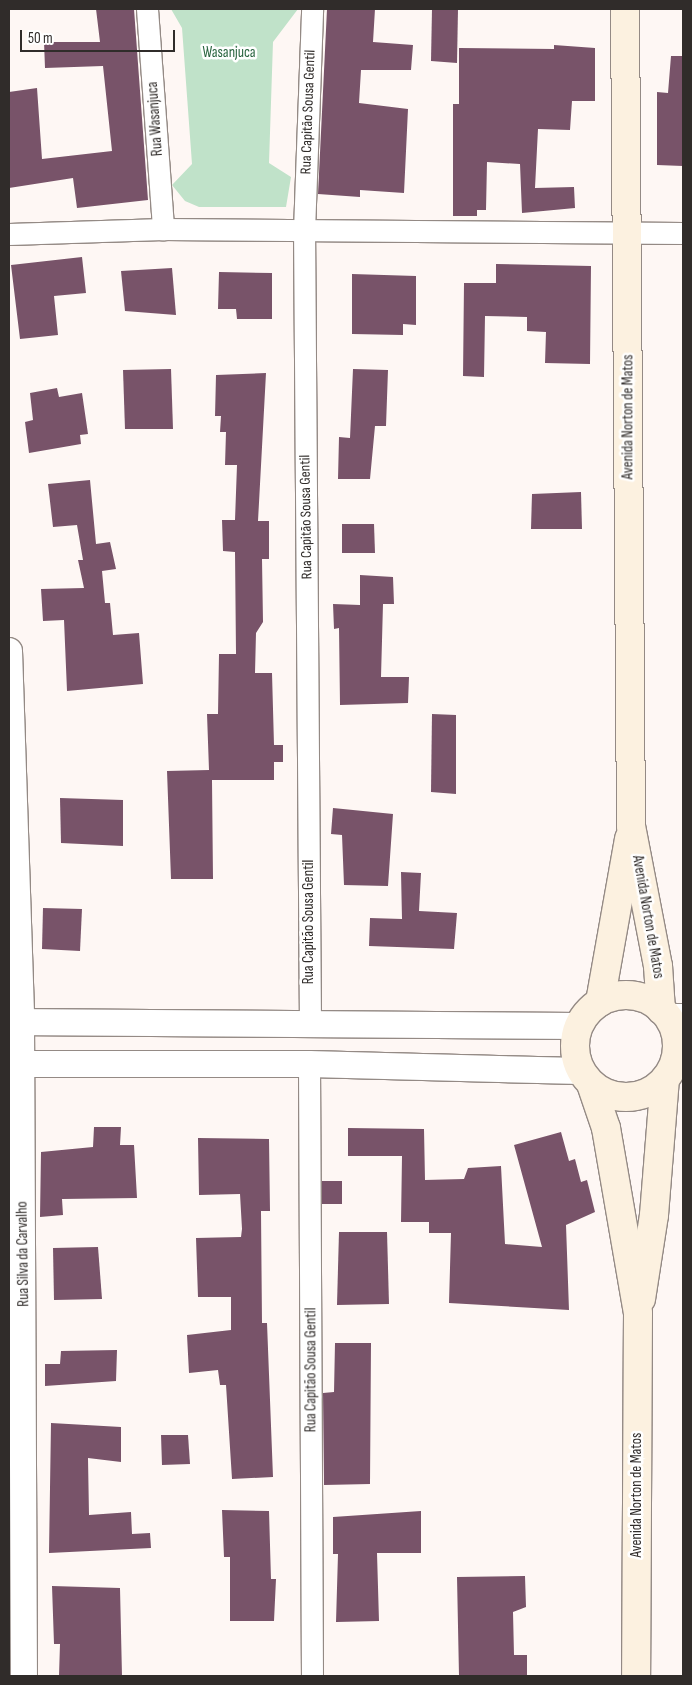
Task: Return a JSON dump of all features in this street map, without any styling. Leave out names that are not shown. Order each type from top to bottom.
[{"type":"main road","name":"Avenida Norton de Matos","points":[[625,9],[631,826],[658,966],[671,1014]]},
{"type":"main road","name":"Avenida Norton de Matos","points":[[600,1002],[631,826]]},
{"type":"main road","points":[[638,996],[671,1014],[675,1068],[649,1093],[629,1098],[608,1095],[585,1078],[574,1042],[578,1026],[600,1002],[638,996]]},
{"type":"main road","name":"Avenida Norton de Matos","points":[[636,1676],[638,1313],[675,1068]]},
{"type":"main road","name":"Avenida Norton de Matos","points":[[585,1078],[606,1128],[638,1313]]},
{"type":"street","name":"Rua Wasanjuca","points":[[147,9],[163,229]]},
{"type":"street","name":"Rua Capitão Sousa Gentil","points":[[310,1025],[304,231],[312,9]]},
{"type":"street","points":[[9,234],[163,229],[683,234]]},
{"type":"street","name":"Rua Silva da Carvalho","points":[[9,652],[15,1022],[16,1496],[24,1676]]},
{"type":"street","points":[[15,1022],[578,1026]]},
{"type":"street","points":[[15,1064],[309,1064],[585,1078]]},
{"type":"street","name":"Rua Capitão Sousa Gentil","points":[[309,1064],[312,1676]]},
{"type":"green space","name":"Wasanjuca","points":[[171,9],[298,9],[273,42],[269,163],[291,177],[286,207],[199,207],[185,201],[172,185],[192,164],[182,28]]},
{"type":"building","points":[[96,9],[134,9],[148,200],[77,208],[73,178],[9,188],[9,92],[37,88],[42,159],[112,151],[103,66],[45,68],[44,42],[100,42]]},
{"type":"building","points":[[327,9],[375,9],[373,42],[413,45],[411,70],[361,70],[359,103],[408,109],[404,193],[360,190],[360,197],[318,194]]},
{"type":"building","points":[[432,9],[458,9],[457,63],[431,61]]},
{"type":"building","points":[[554,45],[595,48],[595,101],[572,101],[570,130],[538,129],[535,188],[574,187],[575,208],[522,213],[520,164],[487,162],[486,210],[477,210],[477,216],[453,216],[453,104],[459,104],[459,48],[554,49]]},
{"type":"building","points":[[671,56],[683,56],[683,166],[657,165],[657,92],[668,93]]},
{"type":"building","points":[[82,257],[86,293],[54,296],[58,335],[20,339],[11,265]]},
{"type":"building","points":[[496,264],[591,266],[590,364],[545,363],[546,332],[527,331],[527,317],[485,316],[484,377],[463,376],[464,283],[496,283]]},
{"type":"building","points":[[172,268],[176,315],[125,311],[121,271]]},
{"type":"building","points":[[219,272],[272,273],[272,319],[237,319],[236,309],[218,309]]},
{"type":"building","points":[[352,274],[416,276],[416,325],[403,324],[403,335],[352,334]]},
{"type":"building","points":[[171,369],[173,429],[125,429],[123,370]]},
{"type":"building","points":[[353,369],[388,370],[386,426],[375,426],[370,479],[338,479],[339,437],[350,438]]},
{"type":"building","points":[[266,373],[258,521],[269,521],[269,559],[262,559],[263,622],[256,633],[255,673],[272,673],[274,745],[283,745],[283,762],[274,762],[274,780],[212,780],[213,879],[171,879],[167,771],[209,770],[207,714],[218,714],[219,654],[236,654],[235,552],[223,551],[222,520],[235,520],[237,465],[225,465],[226,432],[220,432],[221,416],[215,416],[216,375]]},
{"type":"building","points":[[57,388],[59,397],[82,393],[88,434],[80,435],[81,444],[29,453],[25,422],[33,420],[30,393]]},
{"type":"building","points":[[90,480],[96,544],[110,542],[116,569],[102,571],[105,603],[110,603],[113,635],[139,633],[143,684],[67,691],[64,620],[43,621],[41,589],[84,588],[78,560],[83,560],[77,525],[53,527],[48,484]]},
{"type":"building","points":[[581,492],[582,529],[531,529],[532,494]]},
{"type":"building","points":[[342,524],[374,524],[375,553],[342,553]]},
{"type":"building","points":[[360,575],[393,577],[394,604],[383,604],[381,677],[409,677],[408,703],[340,705],[339,628],[334,629],[333,604],[360,605]]},
{"type":"building","points":[[432,714],[456,715],[456,794],[431,792]]},
{"type":"building","points":[[60,798],[123,800],[123,846],[61,843]]},
{"type":"building","points":[[333,808],[393,814],[388,886],[344,885],[342,835],[331,834]]},
{"type":"building","points":[[401,872],[421,873],[419,911],[457,913],[454,949],[369,946],[370,918],[402,919]]},
{"type":"building","points":[[43,908],[82,909],[80,951],[42,949]]},
{"type":"building","points":[[94,1127],[121,1127],[120,1145],[134,1145],[137,1198],[62,1199],[63,1215],[40,1217],[41,1152],[93,1147]]},
{"type":"building","points":[[348,1128],[424,1129],[425,1180],[464,1179],[468,1168],[501,1166],[505,1244],[542,1247],[514,1145],[561,1132],[569,1161],[575,1159],[581,1182],[587,1180],[595,1212],[566,1225],[569,1310],[449,1303],[451,1233],[429,1233],[429,1222],[401,1222],[402,1156],[348,1156]]},
{"type":"building","points":[[198,1138],[269,1139],[270,1211],[261,1211],[262,1323],[267,1323],[273,1477],[232,1479],[226,1385],[220,1385],[218,1370],[189,1373],[187,1335],[231,1330],[231,1297],[198,1297],[196,1238],[241,1237],[242,1229],[240,1194],[199,1195]]},
{"type":"building","points":[[322,1181],[342,1181],[342,1204],[322,1204]]},
{"type":"building","points":[[339,1232],[387,1232],[389,1304],[337,1305]]},
{"type":"building","points":[[98,1247],[102,1299],[54,1300],[53,1248]]},
{"type":"building","points":[[335,1343],[371,1343],[370,1484],[324,1485],[323,1393],[334,1392]]},
{"type":"building","points":[[117,1350],[116,1381],[45,1386],[45,1364],[60,1364],[61,1351]]},
{"type":"building","points":[[51,1423],[121,1427],[121,1462],[88,1458],[89,1515],[131,1512],[132,1534],[150,1533],[151,1548],[49,1553]]},
{"type":"building","points":[[161,1435],[188,1435],[190,1464],[162,1465]]},
{"type":"building","points":[[222,1510],[269,1511],[271,1579],[276,1579],[274,1621],[230,1621],[230,1557],[224,1557]]},
{"type":"building","points":[[421,1511],[421,1553],[377,1553],[379,1621],[336,1622],[338,1554],[333,1554],[333,1517]]},
{"type":"building","points":[[525,1576],[526,1607],[513,1612],[514,1655],[527,1655],[527,1676],[459,1676],[457,1577]]},
{"type":"building","points":[[52,1586],[120,1588],[122,1676],[59,1676],[60,1644],[54,1644]]}]
